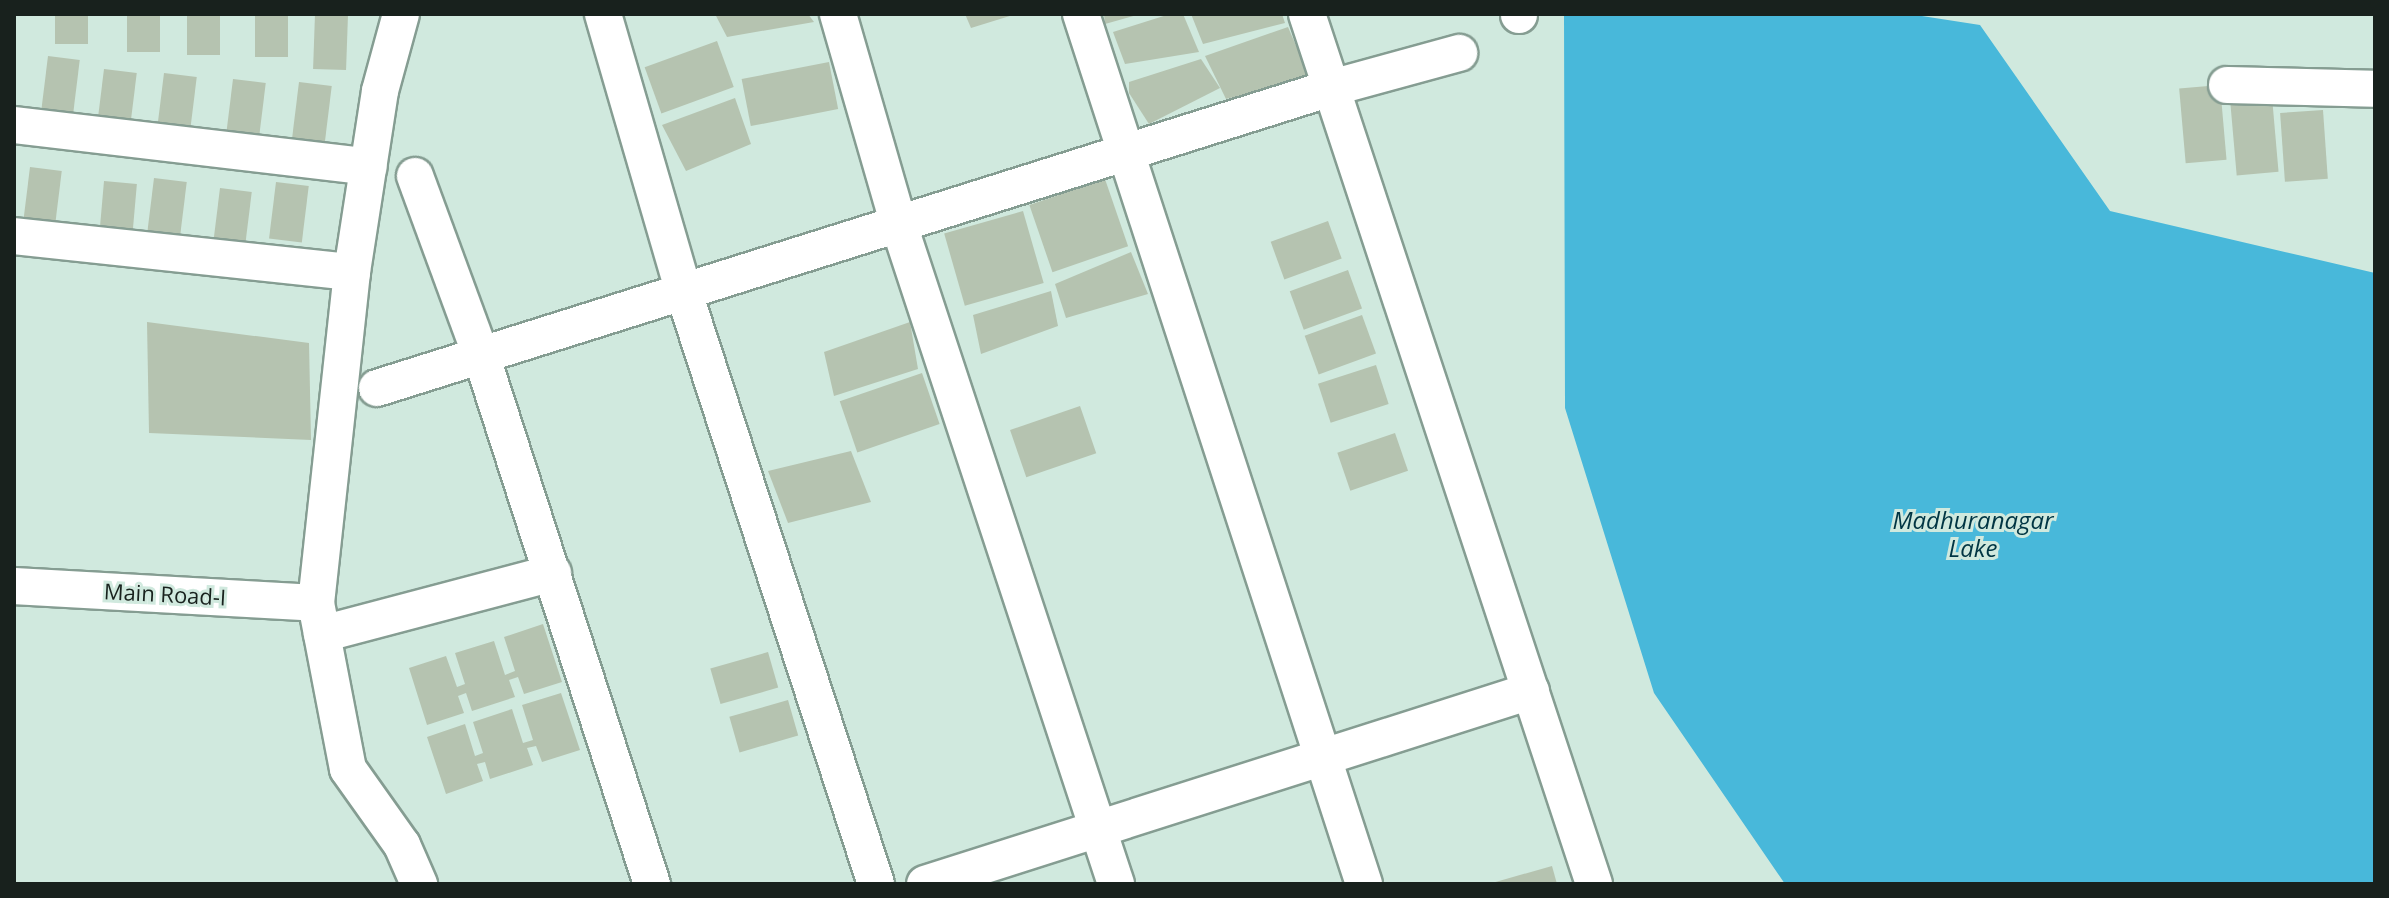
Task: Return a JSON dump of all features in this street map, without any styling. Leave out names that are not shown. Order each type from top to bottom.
[{"type":"street","points":[[401,14],[380,91],[352,272],[319,618],[348,769],[402,845],[419,884]]},
{"type":"street","points":[[603,14],[684,293],[876,884]]},
{"type":"street","points":[[838,14],[899,225],[1116,884]]},
{"type":"street","points":[[1081,14],[1364,884]]},
{"type":"street","points":[[1307,14],[1594,884]]},
{"type":"street","points":[[377,388],[482,358],[1331,88],[1459,53]]},
{"type":"street","points":[[2227,85],[2375,89]]},
{"type":"street","points":[[14,125],[369,167]]},
{"type":"street","points":[[415,176],[482,358],[652,884]]},
{"type":"street","points":[[14,236],[352,272]]},
{"type":"street","name":"Main Road-I","points":[[14,586],[319,618],[553,573]]},
{"type":"street","points":[[925,884],[1531,691]]},
{"type":"water","name":"Madhuranagar Lake","points":[[1564,14],[1909,14],[1980,25],[2110,211],[2375,273],[2375,884],[1785,884],[1654,693],[1565,408]]},
{"type":"building","points":[[55,14],[88,14],[88,44],[55,44]]},
{"type":"building","points":[[127,14],[160,14],[160,52],[127,52]]},
{"type":"building","points":[[187,14],[220,14],[220,55],[187,55]]},
{"type":"building","points":[[255,14],[288,14],[288,57],[255,57]]},
{"type":"building","points":[[315,14],[348,15],[346,70],[313,69]]},
{"type":"building","points":[[715,14],[808,14],[814,22],[727,37]]},
{"type":"building","points":[[965,14],[1012,14],[1013,15],[971,28]]},
{"type":"building","points":[[1104,14],[1137,14],[1137,15],[1105,24]]},
{"type":"building","points":[[1170,14],[1183,14],[1199,52],[1125,64],[1113,32]]},
{"type":"building","points":[[1191,14],[1282,14],[1285,23],[1203,44]]},
{"type":"building","points":[[1288,27],[1310,78],[1226,99],[1205,56]]},
{"type":"building","points":[[717,41],[734,87],[661,113],[645,67]]},
{"type":"building","points":[[48,56],[80,60],[73,117],[41,114]]},
{"type":"building","points":[[1201,59],[1220,88],[1149,124],[1129,93],[1129,82]]},
{"type":"building","points":[[829,62],[838,109],[751,126],[742,79]]},
{"type":"building","points":[[104,69],[137,73],[130,131],[97,127]]},
{"type":"building","points":[[164,73],[197,77],[190,135],[157,131]]},
{"type":"building","points":[[233,79],[266,83],[259,141],[226,137]]},
{"type":"building","points":[[299,82],[332,86],[325,143],[292,139]]},
{"type":"building","points":[[2220,85],[2227,160],[2186,163],[2179,89]]},
{"type":"building","points":[[2272,97],[2279,172],[2237,175],[2230,101]]},
{"type":"building","points":[[735,98],[751,144],[686,171],[662,125]]},
{"type":"building","points":[[2323,110],[2328,179],[2285,182],[2280,113]]},
{"type":"building","points":[[30,167],[62,171],[55,227],[23,224]]},
{"type":"building","points":[[154,178],[187,182],[180,240],[147,236]]},
{"type":"building","points":[[1105,179],[1128,246],[1052,272],[1029,205]]},
{"type":"building","points":[[104,181],[137,184],[132,242],[99,239]]},
{"type":"building","points":[[276,182],[309,186],[302,243],[269,239]]},
{"type":"building","points":[[220,188],[252,192],[245,249],[213,246]]},
{"type":"building","points":[[1023,211],[1044,283],[965,306],[944,234]]},
{"type":"building","points":[[1328,221],[1342,259],[1284,279],[1271,242]]},
{"type":"building","points":[[1131,252],[1148,294],[1066,318],[1055,284]]},
{"type":"building","points":[[1348,270],[1362,309],[1304,330],[1290,291]]},
{"type":"building","points":[[1051,291],[1058,326],[981,354],[973,315]]},
{"type":"building","points":[[1362,315],[1376,354],[1319,374],[1305,336]]},
{"type":"building","points":[[147,322],[309,343],[311,440],[149,433]]},
{"type":"building","points":[[910,322],[918,369],[834,396],[824,352]]},
{"type":"building","points":[[1376,365],[1389,404],[1331,423],[1318,384]]},
{"type":"building","points":[[922,373],[940,424],[857,452],[840,401]]},
{"type":"building","points":[[1080,406],[1096,453],[1026,477],[1010,430]]},
{"type":"building","points":[[1395,433],[1408,471],[1350,491],[1337,453]]},
{"type":"building","points":[[851,451],[871,502],[788,523],[768,471]]},
{"type":"building","points":[[543,624],[562,682],[524,694],[518,677],[509,680],[515,697],[472,711],[466,693],[458,696],[464,713],[427,725],[409,668],[446,656],[457,687],[465,684],[455,653],[494,641],[505,675],[515,671],[504,637]]},
{"type":"building","points":[[768,652],[778,688],[721,704],[710,669]]},
{"type":"building","points":[[561,693],[580,750],[542,762],[536,746],[527,748],[533,765],[490,779],[485,762],[477,764],[483,781],[446,794],[427,737],[465,724],[475,756],[483,753],[473,722],[512,709],[523,743],[533,740],[522,705]]},
{"type":"building","points":[[788,700],[798,736],[740,752],[729,717]]},
{"type":"building","points":[[1552,866],[1557,884],[1492,884],[1492,883]]}]
